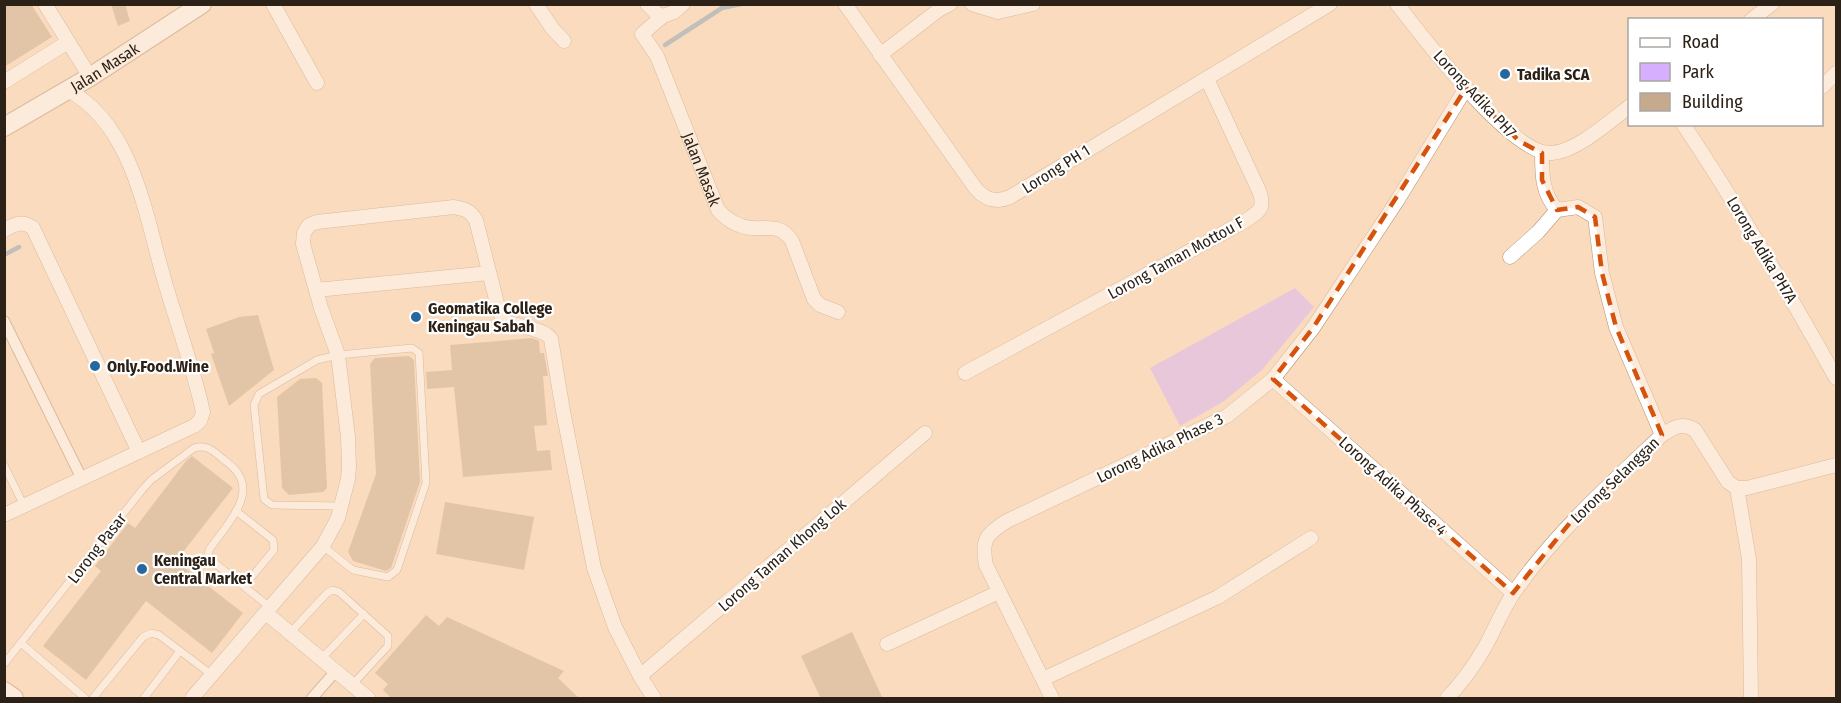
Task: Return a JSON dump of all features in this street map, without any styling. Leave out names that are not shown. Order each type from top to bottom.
[{"type":"street","points":[[45,4],[90,77]]},
{"type":"street","name":"Jalan Masak","points":[[4,127],[90,77],[202,4]]},
{"type":"street","points":[[273,4],[317,83]]},
{"type":"street","points":[[536,4],[564,41]]},
{"type":"street","points":[[647,4],[656,14],[663,16],[674,12],[683,4]]},
{"type":"street","name":"Lorong PH 1","points":[[845,4],[976,189],[986,198],[997,201],[1010,197],[1330,4]]},
{"type":"street","points":[[880,55],[940,9],[950,4]]},
{"type":"street","points":[[972,4],[998,12],[1033,4]]},
{"type":"street","name":"Lorong Adika PH7","points":[[1397,4],[1466,88],[1520,141],[1542,153]]},
{"type":"street","points":[[1754,18],[1772,4]]},
{"type":"street","name":"Jalan Masak","points":[[663,16],[642,34],[657,56],[718,210],[732,222],[752,228],[769,227],[787,234],[792,241],[814,299],[820,305],[838,312]]},
{"type":"street","points":[[4,82],[69,42]]},
{"type":"street","points":[[1823,85],[1836,74]]},
{"type":"street","name":"Lorong Taman Mottou F","points":[[965,373],[1257,212],[1263,203],[1260,193],[1207,79]]},
{"type":"street","name":"Lorong Adika Phase 3","points":[[1052,699],[986,565],[983,549],[987,536],[995,529],[1227,416],[1273,379],[1313,328],[1397,201],[1466,88]]},
{"type":"street","points":[[4,515],[194,426],[200,421],[203,412],[199,391],[166,288],[140,190],[123,150],[98,111],[68,90]]},
{"type":"street","points":[[1557,210],[1548,200],[1542,180],[1542,153],[1568,150],[1628,107]]},
{"type":"street","name":"Lorong Adika PH7A","points":[[1684,126],[1767,257],[1836,378]]},
{"type":"street","points":[[192,699],[323,546],[338,518],[341,506],[350,466],[338,355],[303,244],[304,233],[309,225],[317,222],[454,207],[472,213],[476,220],[499,311],[504,321],[545,332],[551,339],[594,568],[615,627],[654,699]]},
{"type":"street","points":[[1510,257],[1538,232],[1557,210],[1578,207],[1595,217],[1602,273],[1617,327],[1662,435]]},
{"type":"street","points":[[4,230],[17,223],[26,223],[33,228],[140,452]]},
{"type":"street","points":[[316,290],[489,273]]},
{"type":"street","points":[[4,321],[82,479]]},
{"type":"street","name":"Lorong Adika Phase 4","points":[[1273,379],[1513,593]]},
{"type":"street","name":"Lorong Selanggan","points":[[1447,699],[1462,683],[1485,648],[1513,593],[1573,519],[1662,435],[1681,425],[1688,425],[1695,430],[1728,482],[1737,489]]},
{"type":"street","name":"Lorong Taman Khong Lok","points":[[640,676],[925,433]]},
{"type":"street","points":[[1751,699],[1749,559],[1737,489],[1836,465]]},
{"type":"street","points":[[1043,679],[1218,597],[1311,538]]},
{"type":"street","points":[[887,644],[999,592]]},
{"type":"street","points":[[269,610],[290,633],[368,699]]},
{"type":"street","points":[[312,699],[335,672]]},
{"type":"street","points":[[4,691],[14,699]]},
{"type":"lane","points":[[323,546],[353,570],[381,577],[394,574],[426,483],[419,353],[412,348],[338,355],[310,363],[259,394],[254,405],[264,499],[272,505],[341,506]]},
{"type":"lane","name":"Lorong Pasar","points":[[4,664],[142,490],[151,480],[194,448],[202,446],[210,448],[239,474],[243,493],[236,511]]},
{"type":"lane","points":[[4,465],[24,506]]},
{"type":"lane","points":[[244,586],[274,550],[275,544],[236,511],[209,550],[208,555],[269,610]]},
{"type":"lane","points":[[290,633],[327,593],[333,590],[339,592],[390,640],[388,646],[352,685]]},
{"type":"lane","points":[[321,659],[364,614]]},
{"type":"lane","points":[[93,699],[143,637],[151,633],[159,635],[212,675]]},
{"type":"lane","points":[[22,644],[85,699]]},
{"type":"lane","points":[[144,699],[180,651]]},
{"type":"highlighted area","points":[[1466,88],[1519,141],[1542,153],[1542,180],[1557,210],[1578,207],[1595,217],[1602,273],[1616,327],[1662,435],[1573,519],[1513,593],[1273,379],[1313,328]]},
{"type":"green space","points":[[1295,288],[1314,307],[1263,369],[1223,402],[1180,426],[1150,368]]},
{"type":"building","points":[[4,4],[31,4],[52,37],[4,67]]},
{"type":"building","points":[[111,4],[125,4],[130,21],[118,26]]},
{"type":"building","points":[[258,315],[274,370],[229,406],[211,354],[214,353],[206,329],[239,317]]},
{"type":"building","points":[[532,338],[539,341],[540,353],[544,353],[548,376],[543,376],[547,425],[534,426],[537,451],[550,450],[552,470],[463,477],[454,387],[427,389],[426,372],[452,370],[450,345]]},
{"type":"building","points":[[409,356],[414,360],[420,482],[391,568],[386,571],[353,561],[348,552],[376,474],[370,364],[375,358]]},
{"type":"building","points":[[316,378],[322,383],[327,488],[323,492],[289,495],[282,488],[277,397],[300,379]]},
{"type":"building","name":"Keningau Central Market","points":[[192,456],[233,488],[176,561],[243,613],[212,653],[146,601],[86,680],[43,646],[101,571],[95,566],[128,523],[135,528]]},
{"type":"building","points":[[445,502],[534,517],[524,570],[436,554]]},
{"type":"building","points":[[426,615],[439,626],[447,617],[564,671],[558,678],[580,699],[392,699],[383,690],[388,684],[375,673]]},
{"type":"building","points":[[852,632],[883,699],[821,699],[801,656]]},
{"type":"waterway","points":[[665,45],[722,8],[741,4]]},
{"type":"waterway","points":[[4,255],[19,247]]},
{"type":"place","name":"Tadika SCA","points":[[1505,74]]},
{"type":"place","name":"Geomatika College Keningau Sabah","points":[[416,317]]},
{"type":"place","name":"Only.Food.Wine","points":[[95,366]]},
{"type":"place","name":"Keningau Central Market","points":[[142,569]]}]
